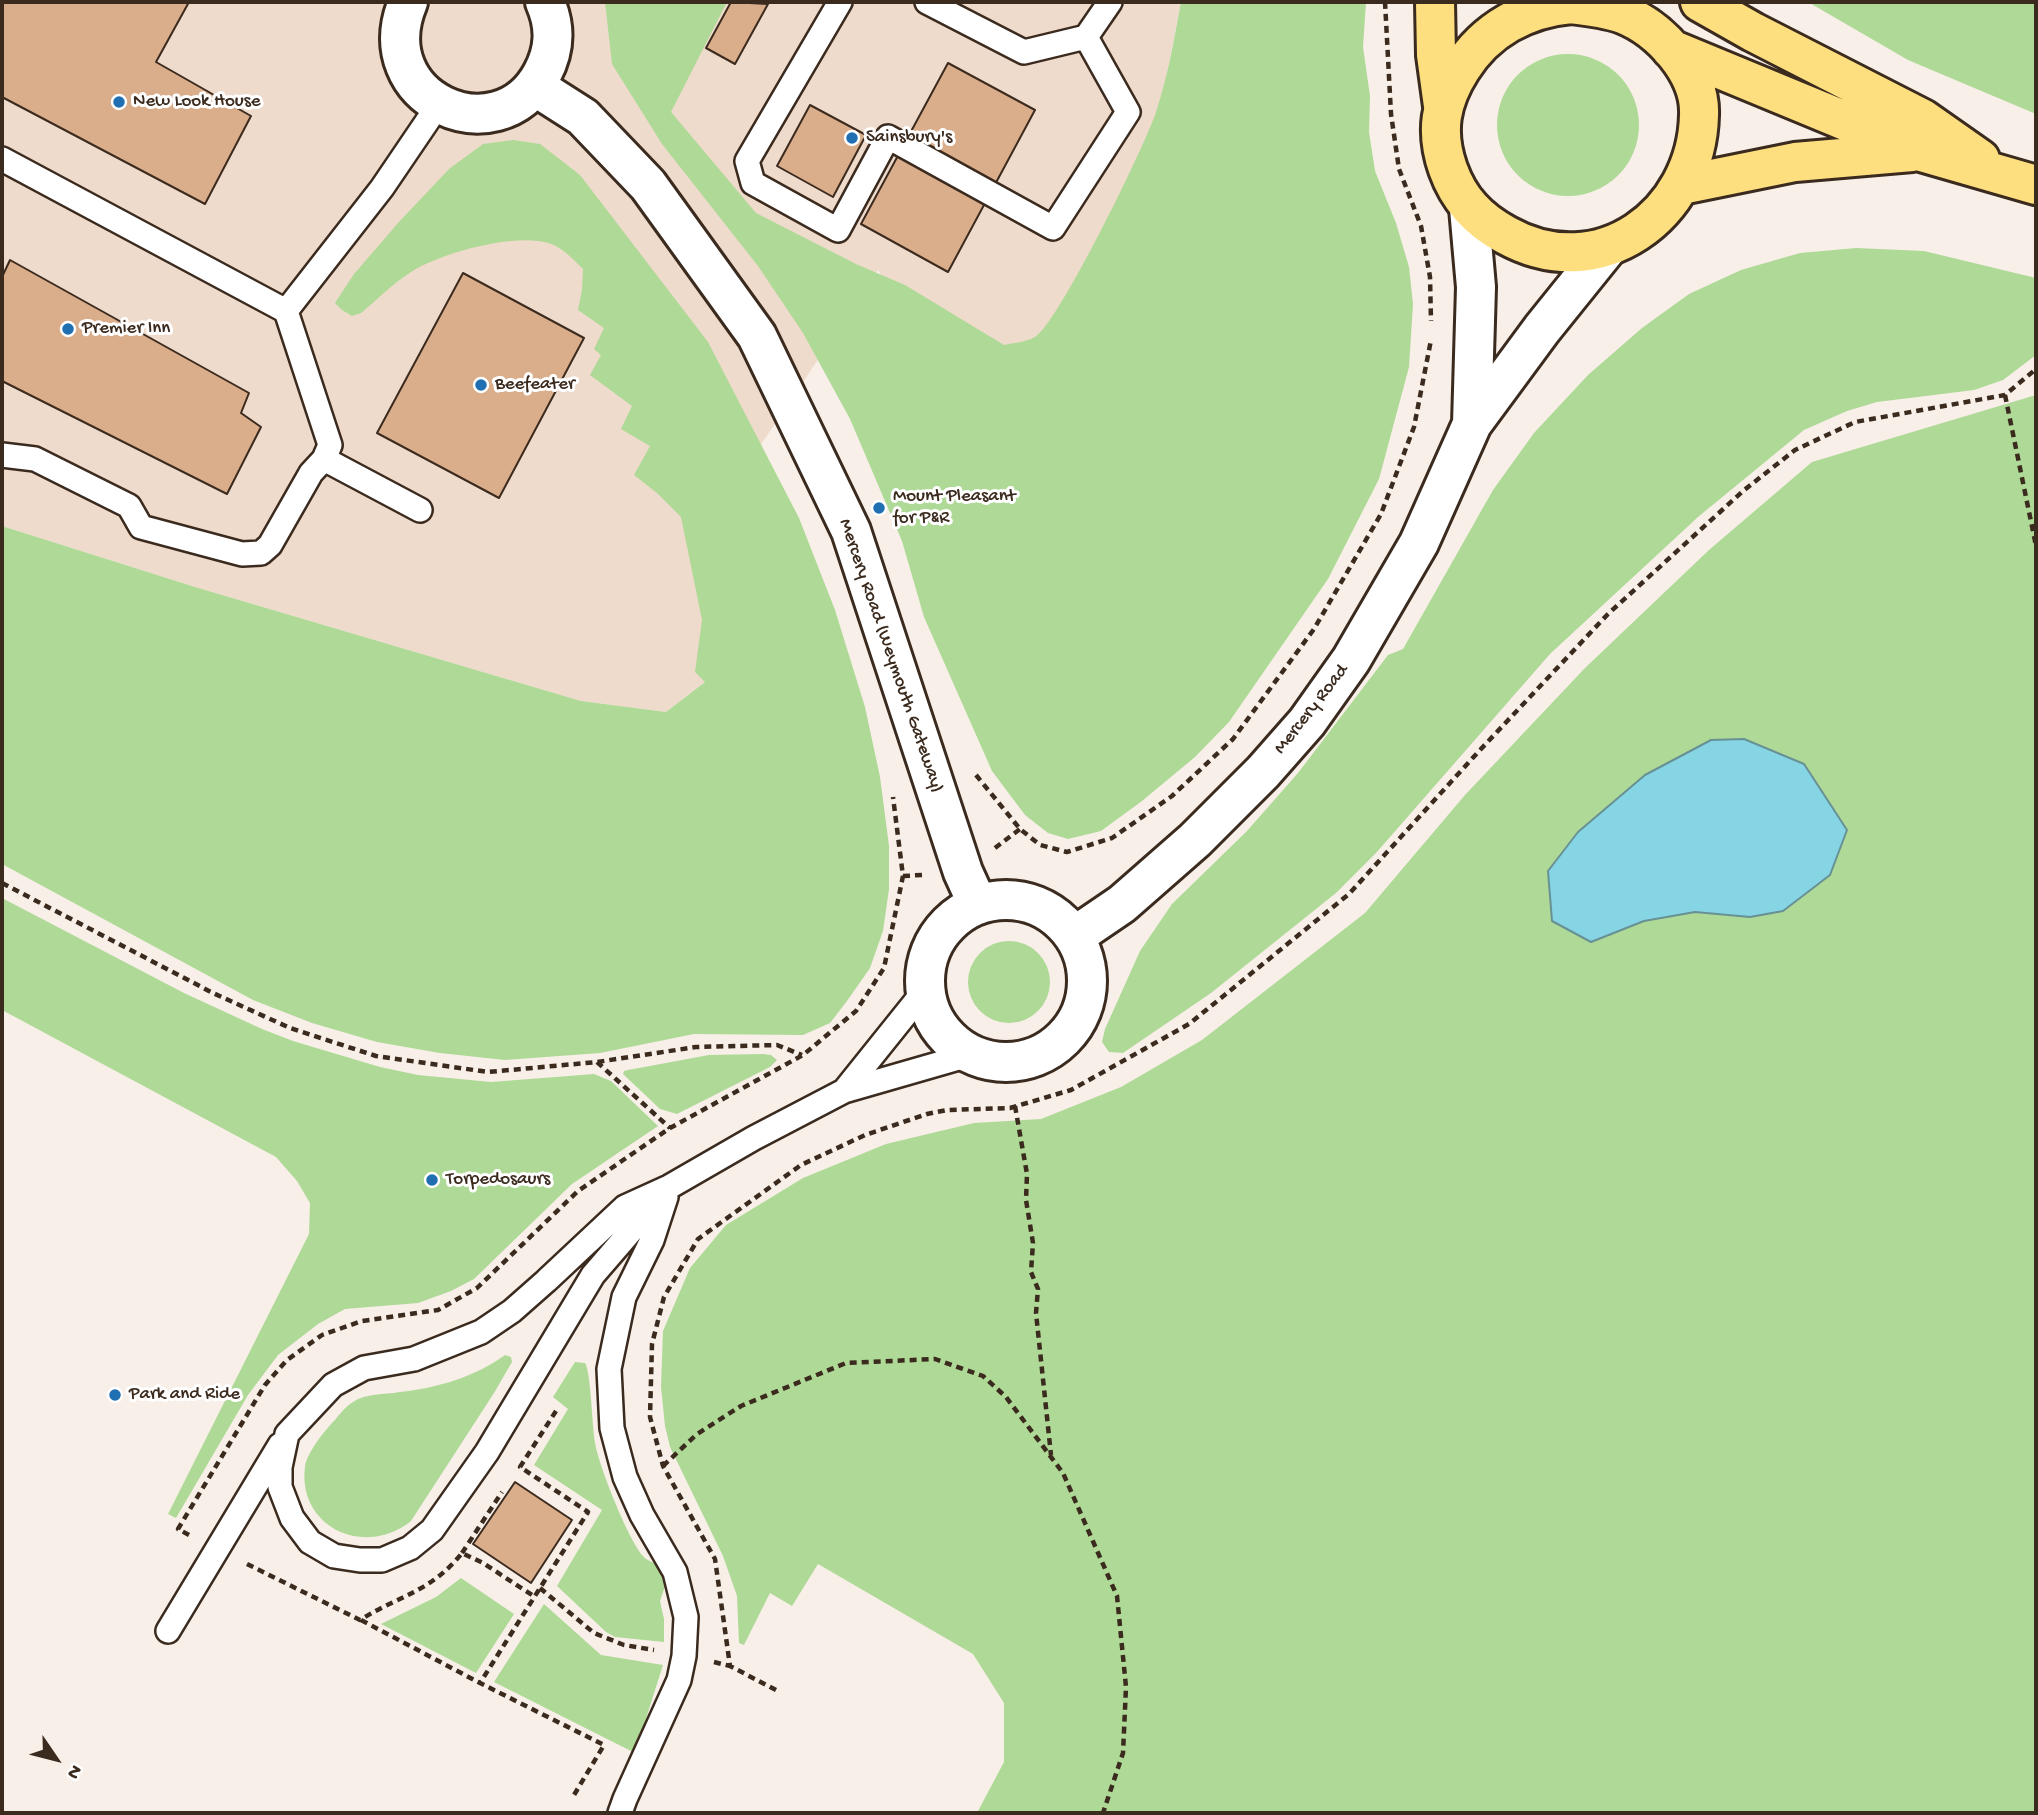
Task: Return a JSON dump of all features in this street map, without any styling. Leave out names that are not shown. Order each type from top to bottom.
[{"type":"highway","points":[[1435,2],[1436,55],[1443,106],[1440,146],[1459,194],[1469,208],[1490,226],[1516,241],[1563,252],[1586,251],[1608,247],[1638,232],[1663,211],[1682,185],[1696,150],[1700,113],[1696,92],[1685,66],[1671,49],[1650,30],[1626,15],[1599,4],[1546,7],[1518,16],[1489,36],[1471,53],[1443,106]]},
{"type":"highway","points":[[1700,2],[1923,120],[2019,179]]},
{"type":"highway","points":[[1671,49],[1918,151],[2019,179]]},
{"type":"highway","points":[[1682,185],[1782,164],[1918,151]]},
{"type":"street","points":[[408,2],[401,19],[398,40],[402,59],[414,83],[439,104],[457,111],[483,114],[509,107],[536,86],[550,60],[554,38],[545,2]]},
{"type":"street","name":"Mercery Road (Weymouth Gateway)","points":[[536,86],[583,117],[648,185],[757,336],[850,531],[962,873],[978,905]]},
{"type":"street","points":[[1469,208],[1476,287],[1472,424]]},
{"type":"street","points":[[1472,424],[1542,329],[1608,247]]},
{"type":"street","name":"Mercery Road","points":[[1075,936],[1122,904],[1195,840],[1263,772],[1307,722],[1351,660],[1419,543],[1472,424]]},
{"type":"street","points":[[1005,899],[1031,903],[1056,916],[1075,936],[1086,960],[1088,987],[1082,1013],[1068,1036],[1046,1053],[1021,1062],[994,1062],[969,1055],[947,1039],[932,1016],[925,990],[927,963],[937,938],[955,919],[978,905],[1005,899]]},
{"type":"lane","points":[[840,2],[747,161],[753,183],[838,230],[887,137],[1053,228],[1128,112],[1086,37]]},
{"type":"lane","points":[[927,2],[1024,52],[1086,37],[1110,2]]},
{"type":"lane","points":[[286,311],[382,188],[439,104]]},
{"type":"lane","points":[[2,159],[286,311],[330,444],[324,459],[311,473],[270,545],[261,553],[252,554],[141,527],[129,506],[35,459],[2,455]]},
{"type":"lane","points":[[324,459],[420,510]]},
{"type":"lane","points":[[844,1091],[925,990]]},
{"type":"lane","points":[[168,1631],[288,1434],[332,1385],[364,1368],[414,1359],[481,1332],[512,1311],[546,1282],[625,1207],[669,1187],[844,1091],[969,1055]]},
{"type":"lane","points":[[288,1434],[280,1467],[281,1487],[292,1518],[310,1542],[334,1556],[360,1560],[382,1560],[410,1548],[432,1530],[487,1452],[593,1275],[669,1187]]},
{"type":"lane","points":[[620,1813],[680,1679],[684,1656],[686,1617],[675,1572],[642,1515],[625,1477],[612,1428],[609,1369],[625,1297],[652,1240],[669,1187]]},
{"type":"path","points":[[1385,2],[1391,114],[1399,169],[1421,226],[1430,277],[1432,324]]},
{"type":"path","points":[[974,773],[1020,829],[1040,845],[1068,852],[1112,838],[1172,796],[1233,739],[1314,629],[1381,514],[1414,427],[1432,336]]},
{"type":"path","points":[[730,1666],[715,1559],[663,1466],[650,1417],[652,1344],[664,1297],[698,1239],[802,1165],[865,1135],[927,1114],[947,1110],[1015,1106],[1071,1090],[1189,1024],[1349,894],[1479,750],[1608,614],[1743,491],[1795,450],[1855,422],[2005,395],[2036,369]]},
{"type":"path","points":[[2005,395],[2036,546]]},
{"type":"path","points":[[217,1549],[178,1529],[265,1385],[287,1360],[322,1335],[362,1321],[438,1310],[477,1288],[578,1191],[670,1128],[803,1055],[856,1011],[884,968],[903,876],[892,792]]},
{"type":"path","points":[[2,883],[213,993],[290,1028],[376,1056],[488,1072],[597,1062],[696,1047],[777,1045],[803,1055]]},
{"type":"path","points":[[597,1062],[670,1128]]},
{"type":"path","points":[[1015,1106],[1027,1174],[1026,1200],[1032,1243],[1031,1272],[1038,1289],[1036,1313],[1051,1457]]},
{"type":"path","points":[[663,1466],[697,1434],[741,1406],[846,1363],[935,1359],[983,1376],[1006,1397],[1063,1473],[1117,1595],[1126,1686],[1123,1753],[1103,1813]]},
{"type":"path","points":[[512,1478],[555,1411]]},
{"type":"path","points":[[481,1683],[588,1512],[520,1467]]},
{"type":"path","points":[[462,1553],[505,1488]]},
{"type":"path","points":[[540,1588],[594,1633],[624,1645],[730,1666],[776,1690]]},
{"type":"path","points":[[360,1620],[604,1745],[574,1795]]},
{"type":"shaded area","points":[[2,2],[1181,2],[1148,170],[1025,404],[894,295],[878,270],[752,458],[706,681],[666,712],[581,701],[195,587],[2,526]]},
{"type":"green space","points":[[605,2],[727,2],[671,112],[756,213],[856,264],[905,285],[1004,345],[1035,337],[1046,325],[1081,269],[1136,159],[1156,112],[1181,2],[1366,2],[1363,47],[1370,96],[1369,132],[1375,171],[1396,223],[1409,267],[1413,304],[1409,367],[1379,479],[1328,579],[1229,722],[1195,757],[1101,831],[1068,839],[1048,833],[1025,815],[992,771],[924,617],[902,541],[850,419],[803,333],[758,266],[662,144],[612,64]]},
{"type":"green space","points":[[1808,2],[2036,2],[2036,114],[1908,60]]},
{"type":"green space","points":[[1568,54],[1595,59],[1618,75],[1634,98],[1639,125],[1634,152],[1618,175],[1595,191],[1568,196],[1541,191],[1518,175],[1502,152],[1497,125],[1502,98],[1518,75],[1541,59]]},
{"type":"green space","points":[[513,140],[540,144],[580,175],[708,342],[799,518],[835,610],[865,707],[880,777],[889,846],[889,889],[883,931],[870,968],[830,1023],[803,1035],[694,1034],[600,1053],[505,1060],[440,1053],[377,1042],[312,1023],[253,1000],[2,864],[2,526],[195,587],[581,701],[666,712],[705,682],[695,672],[702,620],[681,517],[634,475],[650,446],[621,429],[632,406],[590,375],[601,355],[594,349],[604,328],[578,310],[583,269],[563,250],[548,243],[498,243],[459,252],[424,265],[398,281],[361,313],[352,316],[335,303],[354,274],[449,169],[483,144]]},
{"type":"green space","points":[[1856,248],[1924,251],[2036,278],[2036,355],[2003,380],[1974,390],[1877,402],[1847,411],[1804,430],[1698,517],[1550,654],[1376,853],[1336,893],[1211,993],[1123,1053],[1109,1052],[1102,1042],[1105,1029],[1140,951],[1172,904],[1247,831],[1298,773],[1388,655],[1403,649],[1493,490],[1534,433],[1588,375],[1642,328],[1689,294],[1741,270],[1800,253]]},
{"type":"green space","points":[[2036,395],[2036,1813],[977,1813],[1004,1762],[1004,1703],[973,1654],[818,1564],[792,1606],[770,1593],[744,1645],[739,1643],[737,1596],[723,1556],[670,1447],[661,1387],[663,1331],[690,1268],[726,1225],[803,1178],[886,1144],[974,1123],[1041,1119],[1121,1087],[1202,1040],[1365,913],[1465,795],[1585,668],[1709,550],[1812,462]]},
{"type":"green space","points":[[2,898],[184,993],[293,1041],[380,1067],[418,1075],[491,1082],[594,1074],[611,1081],[658,1126],[572,1184],[474,1279],[418,1303],[345,1309],[318,1324],[278,1355],[248,1395],[176,1518],[168,1514],[309,1234],[310,1203],[297,1181],[276,1157],[2,1010]]},
{"type":"green space","points":[[1001,941],[1017,941],[1032,948],[1043,959],[1050,974],[1047,998],[1038,1011],[1017,1023],[1001,1023],[986,1016],[975,1005],[968,990],[968,974],[975,959],[986,948]]},
{"type":"green space","points":[[709,1055],[771,1055],[777,1060],[770,1067],[677,1114],[660,1109],[623,1074],[628,1070]]},
{"type":"green space","points":[[505,1355],[511,1357],[512,1362],[411,1521],[393,1532],[374,1537],[355,1536],[338,1531],[323,1520],[312,1506],[305,1488],[305,1466],[317,1442],[348,1406],[369,1396],[414,1390],[455,1380],[481,1370]]},
{"type":"green space","points":[[575,1362],[585,1363],[587,1368],[595,1443],[615,1502],[643,1556],[657,1564],[665,1586],[660,1601],[664,1619],[664,1642],[615,1637],[606,1632],[557,1586],[602,1510],[534,1465],[568,1409],[553,1397]]},
{"type":"green space","points":[[461,1578],[514,1614],[476,1673],[381,1624],[436,1597]]},
{"type":"green space","points":[[544,1604],[601,1655],[663,1665],[635,1753],[494,1682]]},
{"type":"water","points":[[1744,739],[1804,764],[1847,830],[1830,875],[1783,911],[1750,917],[1695,912],[1644,921],[1591,942],[1552,921],[1548,871],[1578,832],[1645,775],[1711,740]]},
{"type":"building","name":"New Look House","points":[[2,2],[189,2],[156,62],[251,116],[205,204],[2,97]]},
{"type":"building","points":[[731,2],[768,4],[735,64],[706,48]]},
{"type":"building","points":[[948,63],[1035,110],[948,272],[861,224]]},
{"type":"building","points":[[810,105],[866,135],[833,197],[777,166]]},
{"type":"building","name":"Premier Inn","points":[[10,260],[249,393],[241,413],[261,427],[227,494],[2,381],[2,277]]},
{"type":"building","name":"Beefeater","points":[[463,273],[584,338],[499,498],[377,433]]},
{"type":"building","points":[[515,1482],[572,1520],[531,1583],[473,1544]]},
{"type":"place","name":"New Look House","points":[[119,102]]},
{"type":"place","name":"Sainsbury's","points":[[852,138]]},
{"type":"place","name":"Premier Inn","points":[[68,329]]},
{"type":"place","name":"Beefeater","points":[[481,385]]},
{"type":"place","name":"Mount Pleasant for P&R","points":[[879,508]]},
{"type":"place","name":"Torpedosaurs","points":[[432,1180]]},
{"type":"place","name":"Park and Ride","points":[[115,1395]]}]
